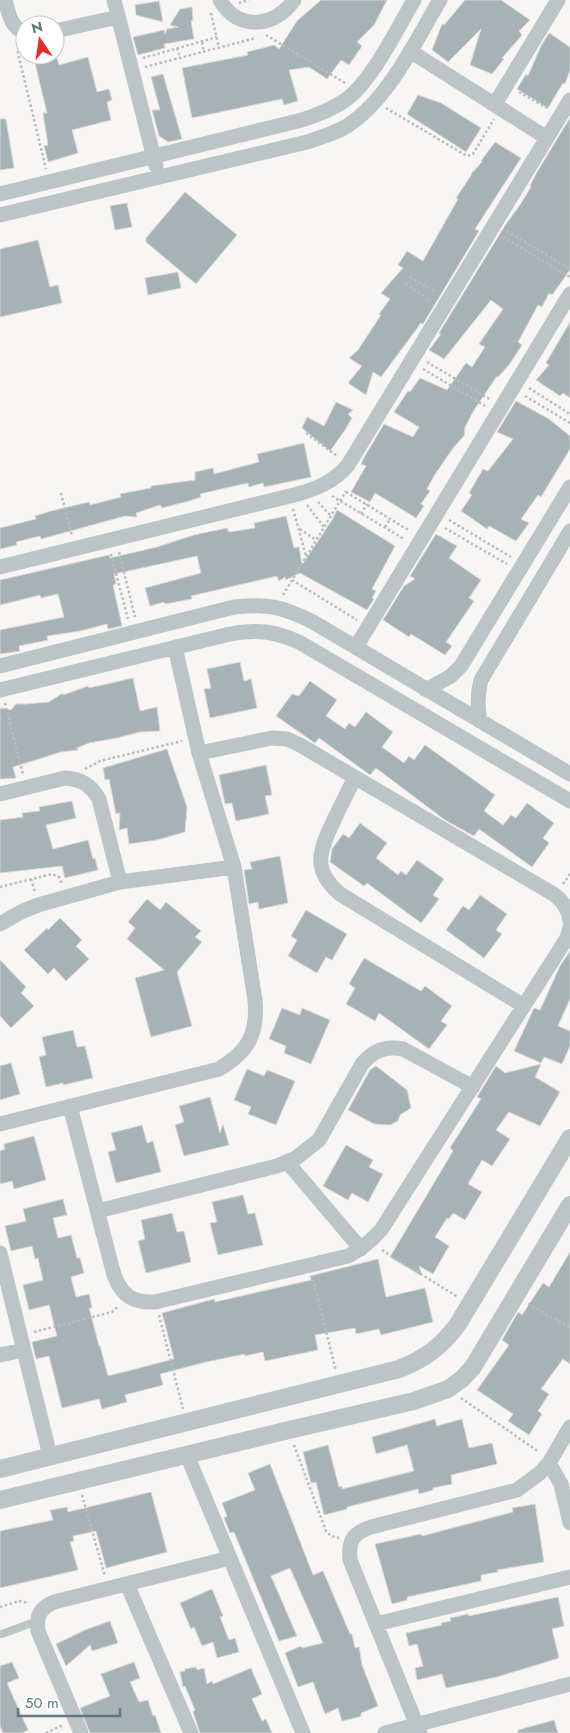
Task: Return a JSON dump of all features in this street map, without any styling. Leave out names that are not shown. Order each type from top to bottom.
[{"type":"street","points":[[5,0],[15,26]]},
{"type":"street","points":[[114,0],[158,177]]},
{"type":"street","points":[[215,4],[223,7],[236,17],[248,22],[260,23],[275,18],[284,12],[294,0]]},
{"type":"street","points":[[0,194],[154,158],[320,114],[346,101],[357,91],[414,0]]},
{"type":"street","points":[[0,215],[327,136],[346,127],[376,102],[390,83],[440,0]]},
{"type":"street","points":[[498,106],[507,85],[558,0]]},
{"type":"street","points":[[65,29],[118,17]]},
{"type":"street","points":[[410,51],[547,138]]},
{"type":"street","points":[[0,567],[304,492],[337,477],[348,465],[570,100]]},
{"type":"street","points":[[356,647],[570,294]]},
{"type":"street","points":[[426,690],[451,676],[461,666],[570,487]]},
{"type":"street","points":[[480,721],[477,708],[477,693],[481,680],[570,531]]},
{"type":"street","points":[[0,666],[234,607],[276,606],[313,622],[564,771],[546,787]]},
{"type":"street","points":[[1,690],[175,646],[247,630],[265,631],[299,642],[570,801]]},
{"type":"street","points":[[0,1124],[219,1069],[234,1061],[245,1048],[253,1033],[257,1017],[234,867],[199,753],[175,646]]},
{"type":"street","points":[[199,753],[265,739],[287,739],[300,744],[555,895],[564,903],[570,921]]},
{"type":"street","points":[[355,777],[322,844],[320,858],[322,872],[329,885],[340,894],[524,1006]]},
{"type":"street","points":[[0,794],[65,778],[76,779],[86,783],[94,790],[99,799],[120,882]]},
{"type":"street","points":[[0,924],[21,912],[120,882],[234,867]]},
{"type":"street","points":[[70,1106],[114,1275],[118,1286],[135,1300],[155,1302],[348,1256],[365,1246],[381,1230],[567,938],[570,928]]},
{"type":"street","points":[[98,1211],[288,1163],[305,1153],[318,1140],[362,1064],[370,1055],[380,1049],[391,1047],[403,1049],[472,1087]]},
{"type":"street","points":[[0,1469],[399,1369],[417,1362],[433,1352],[447,1339],[470,1305],[570,1138]]},
{"type":"street","points":[[288,1163],[365,1246]]},
{"type":"street","points":[[0,1500],[414,1401],[448,1389],[462,1379],[473,1367],[570,1205]]},
{"type":"street","points":[[0,1254],[50,1456]]},
{"type":"street","points":[[0,1355],[22,1343]]},
{"type":"street","points":[[418,1729],[350,1560],[349,1549],[353,1538],[361,1530],[371,1527],[517,1490],[540,1474],[549,1463],[570,1427]]},
{"type":"street","points":[[187,1455],[303,1733]]},
{"type":"street","points":[[549,1463],[561,1484],[570,1523]]},
{"type":"street","points":[[78,1726],[38,1631],[38,1617],[46,1606],[54,1602],[230,1558]]},
{"type":"street","points":[[376,1624],[570,1577]]},
{"type":"street","points":[[127,1584],[191,1733]]},
{"type":"street","points":[[385,1733],[418,1729],[570,1684]]},
{"type":"lane","points":[[2,1634],[38,1617]]},
{"type":"path","points":[[215,4],[216,37],[219,48]]},
{"type":"path","points":[[131,66],[180,58],[243,42],[252,39],[260,31],[357,91]]},
{"type":"path","points":[[242,36],[243,42]]},
{"type":"path","points":[[131,66],[177,48],[216,37]]},
{"type":"path","points":[[202,42],[204,52]]},
{"type":"path","points":[[177,48],[180,58]]},
{"type":"path","points":[[21,65],[50,183]]},
{"type":"path","points":[[507,85],[560,116]]},
{"type":"path","points":[[376,102],[467,156],[473,154],[498,106]]},
{"type":"path","points":[[493,226],[534,247],[570,269]]},
{"type":"path","points":[[493,226],[530,253],[570,277]]},
{"type":"path","points":[[530,253],[534,247]]},
{"type":"path","points":[[410,277],[446,304]]},
{"type":"path","points":[[405,284],[446,304]]},
{"type":"path","points":[[413,358],[447,374],[500,410]]},
{"type":"path","points":[[413,358],[443,381],[500,410]]},
{"type":"path","points":[[443,381],[447,374]]},
{"type":"path","points":[[515,385],[550,401],[570,414],[566,421]]},
{"type":"path","points":[[515,385],[545,408],[570,423]]},
{"type":"path","points":[[545,408],[550,401]]},
{"type":"path","points":[[306,433],[348,465]]},
{"type":"path","points":[[276,606],[346,491],[390,519],[419,543]]},
{"type":"path","points":[[304,492],[340,501],[385,527],[419,543]]},
{"type":"path","points":[[304,492],[330,516]]},
{"type":"path","points":[[304,492],[324,527]]},
{"type":"path","points":[[304,492],[299,529],[306,556]]},
{"type":"path","points":[[61,493],[75,548]]},
{"type":"path","points":[[361,514],[367,504]]},
{"type":"path","points":[[435,517],[469,532],[491,545],[521,568]]},
{"type":"path","points":[[435,517],[464,539],[521,568]]},
{"type":"path","points":[[385,527],[390,519]]},
{"type":"path","points":[[299,529],[316,540]]},
{"type":"path","points":[[464,539],[469,532]]},
{"type":"path","points":[[112,539],[135,632]]},
{"type":"path","points":[[112,539],[135,632]]},
{"type":"path","points":[[487,552],[491,545]]},
{"type":"path","points":[[292,580],[368,627]]},
{"type":"path","points":[[1,690],[27,787]]},
{"type":"path","points":[[76,779],[86,768],[100,761],[196,737]]},
{"type":"path","points":[[0,887],[52,874],[61,880],[66,897]]},
{"type":"path","points":[[365,1246],[470,1305]]},
{"type":"path","points":[[310,1265],[339,1384]]},
{"type":"path","points":[[22,1343],[112,1312],[126,1294]]},
{"type":"path","points":[[516,1297],[570,1328]]},
{"type":"path","points":[[155,1302],[186,1422]]},
{"type":"path","points":[[448,1389],[527,1443],[549,1463]]},
{"type":"path","points":[[289,1430],[326,1531],[338,1538],[353,1538]]},
{"type":"path","points":[[78,1481],[109,1588]]},
{"type":"path","points":[[0,1607],[19,1601],[25,1602],[31,1604],[38,1617]]},
{"type":"path","points":[[46,1733],[78,1726]]},
{"type":"building","points":[[321,0],[387,0],[374,25],[357,42],[362,46],[349,65],[341,60],[327,79],[309,67],[289,70],[298,101],[284,105],[282,99],[192,118],[182,68],[248,55],[247,52],[274,45],[279,49],[297,21]]},
{"type":"building","points":[[465,0],[501,0],[530,20],[519,31],[522,35],[502,58],[504,59],[492,74],[470,65],[481,29],[448,62],[432,50],[442,24],[444,25]]},
{"type":"building","points":[[159,1],[163,22],[136,15],[135,5]]},
{"type":"building","points":[[192,7],[193,21],[191,21],[194,39],[164,44],[165,48],[138,55],[133,37],[164,30],[165,34],[167,29],[178,27],[170,25],[180,9]]},
{"type":"building","points":[[549,33],[570,47],[570,70],[565,84],[563,83],[548,108],[517,89],[526,74],[528,76]]},
{"type":"building","points":[[88,57],[97,92],[109,89],[112,100],[107,102],[111,120],[72,130],[78,153],[48,162],[44,146],[48,145],[43,113],[47,113],[35,65],[65,65],[65,63]]},
{"type":"building","points":[[163,74],[182,139],[168,142],[159,136],[152,110],[160,110],[151,77]]},
{"type":"building","points":[[418,95],[441,103],[481,128],[466,152],[407,114]]},
{"type":"building","points":[[570,118],[570,270],[552,295],[549,293],[542,307],[538,305],[518,342],[522,345],[509,365],[497,376],[474,410],[465,427],[464,436],[453,448],[427,489],[430,491],[421,504],[424,506],[416,518],[375,493],[370,502],[351,492],[366,466],[361,464],[384,424],[413,437],[419,427],[394,412],[408,391],[410,392],[420,378],[447,390],[466,363],[472,367],[485,347],[479,344],[503,309],[491,300],[444,359],[429,350],[441,334],[439,333],[531,187],[537,172]]},
{"type":"building","points":[[0,119],[6,119],[14,168],[0,170]]},
{"type":"building","points":[[495,142],[521,158],[475,229],[479,231],[423,324],[421,323],[381,377],[373,372],[366,395],[348,383],[362,366],[349,358],[358,350],[390,299],[381,293],[403,268],[398,265],[407,251],[423,261],[458,199],[456,198]]},
{"type":"building","points":[[185,192],[237,235],[196,284],[146,242],[146,238]]},
{"type":"building","points":[[127,203],[132,227],[115,230],[110,206]]},
{"type":"building","points":[[38,240],[50,287],[58,285],[62,303],[0,317],[0,249]]},
{"type":"building","points":[[178,272],[181,288],[148,295],[145,278]]},
{"type":"building","points":[[570,322],[570,398],[563,393],[560,396],[536,380],[549,365],[546,363]]},
{"type":"building","points":[[516,401],[549,419],[570,436],[570,449],[541,497],[538,495],[521,519],[529,523],[516,541],[489,526],[487,529],[461,511],[472,495],[469,493],[483,469],[488,471],[513,439],[497,432]]},
{"type":"building","points":[[336,402],[353,410],[348,414],[352,418],[330,451],[302,428],[307,417],[324,426]]},
{"type":"building","points":[[304,443],[311,477],[264,487],[263,483],[249,487],[248,483],[221,489],[200,494],[201,497],[189,501],[162,508],[160,505],[136,513],[137,517],[125,516],[41,539],[40,536],[16,542],[17,545],[0,549],[0,528],[36,519],[35,516],[51,511],[89,502],[90,505],[121,497],[120,494],[151,488],[151,486],[195,480],[195,472],[213,468],[214,474],[259,462],[257,454]]},
{"type":"building","points":[[337,510],[395,546],[372,589],[376,591],[372,598],[374,599],[367,610],[300,573],[286,580],[285,577],[279,581],[277,576],[191,596],[192,599],[165,604],[164,602],[150,606],[145,588],[201,573],[197,556],[114,574],[116,584],[113,585],[122,626],[108,629],[107,624],[80,631],[47,636],[48,640],[19,646],[20,651],[0,654],[0,630],[64,617],[58,594],[41,598],[40,595],[0,605],[0,580],[109,555],[110,558],[227,528],[229,532],[255,528],[254,523],[286,516],[294,548],[299,547],[302,565]]},
{"type":"building","points":[[436,534],[457,546],[449,558],[481,580],[469,598],[474,601],[446,642],[452,646],[445,655],[411,634],[409,637],[383,620],[404,586],[415,579],[410,576]]},
{"type":"building","points":[[240,662],[244,681],[251,679],[257,708],[210,718],[204,689],[211,688],[207,669]]},
{"type":"building","points":[[133,678],[140,711],[157,707],[160,731],[140,732],[89,743],[77,748],[78,750],[61,752],[13,767],[16,778],[0,779],[0,708],[11,710],[16,704],[49,702],[63,693],[63,695],[88,686],[89,688]]},
{"type":"building","points":[[310,681],[337,700],[326,716],[345,729],[349,723],[355,727],[366,712],[393,732],[382,747],[404,763],[409,756],[414,760],[425,745],[495,795],[484,811],[503,825],[511,815],[516,818],[527,803],[554,823],[543,838],[549,843],[532,867],[479,829],[474,836],[445,820],[376,768],[370,775],[319,738],[315,743],[276,716],[292,694],[299,696]]},
{"type":"building","points":[[167,749],[187,807],[185,832],[157,840],[129,844],[127,828],[119,830],[120,813],[116,814],[109,779],[105,780],[103,768]]},
{"type":"building","points":[[266,765],[272,795],[265,796],[269,814],[236,821],[232,803],[225,804],[219,775]]},
{"type":"building","points":[[72,801],[76,818],[46,825],[53,849],[88,840],[98,870],[65,878],[62,866],[0,873],[0,820],[23,817],[22,813],[40,811],[39,807]]},
{"type":"building","points":[[360,823],[387,843],[376,858],[398,875],[401,871],[406,875],[417,860],[444,879],[433,895],[439,899],[421,923],[367,883],[364,886],[330,862],[332,849],[343,834],[349,838]]},
{"type":"building","points":[[280,856],[288,903],[259,909],[258,902],[249,904],[244,870],[252,869],[250,862]]},
{"type":"building","points":[[480,895],[507,914],[496,930],[502,934],[484,958],[446,930],[463,906],[469,910]]},
{"type":"building","points":[[147,899],[160,910],[166,902],[201,931],[195,937],[202,942],[177,972],[192,1026],[151,1037],[135,978],[164,970],[127,939],[135,928],[128,922]]},
{"type":"building","points":[[306,910],[347,934],[332,960],[326,957],[317,973],[288,956],[297,940],[291,936]]},
{"type":"building","points":[[60,918],[82,940],[76,946],[89,959],[66,981],[54,968],[48,974],[24,950]]},
{"type":"building","points":[[570,951],[570,999],[558,1026],[570,1031],[570,1046],[562,1064],[544,1057],[541,1063],[514,1051],[534,1008],[540,1010],[560,966]]},
{"type":"building","points":[[364,958],[421,991],[425,986],[452,1006],[441,1021],[447,1025],[429,1049],[379,1013],[375,1021],[346,1004],[355,988],[349,984]]},
{"type":"building","points":[[0,960],[26,987],[21,993],[34,1006],[11,1028],[0,1016]]},
{"type":"building","points":[[282,1008],[300,1015],[302,1008],[330,1020],[311,1064],[284,1053],[286,1046],[269,1039]]},
{"type":"building","points":[[73,1030],[77,1047],[85,1046],[93,1078],[46,1087],[39,1057],[46,1055],[42,1037]]},
{"type":"building","points":[[11,1063],[20,1094],[0,1100],[0,1066]]},
{"type":"building","points":[[541,1064],[535,1077],[560,1092],[540,1126],[509,1112],[496,1130],[510,1139],[492,1166],[482,1160],[468,1184],[482,1192],[465,1220],[453,1213],[449,1219],[447,1218],[435,1237],[449,1246],[433,1274],[419,1266],[422,1276],[390,1257],[453,1151],[450,1148],[481,1099],[477,1097],[496,1066],[505,1073]]},
{"type":"building","points":[[376,1066],[407,1090],[411,1108],[400,1115],[398,1121],[390,1125],[374,1124],[348,1110],[370,1070]]},
{"type":"building","points":[[247,1069],[264,1076],[267,1070],[295,1081],[276,1125],[248,1114],[251,1107],[234,1100]]},
{"type":"building","points":[[210,1097],[220,1133],[223,1124],[229,1145],[184,1156],[175,1125],[184,1122],[179,1106]]},
{"type":"building","points":[[142,1125],[147,1143],[153,1141],[161,1172],[116,1183],[108,1152],[116,1150],[111,1133]]},
{"type":"building","points":[[34,1136],[46,1180],[14,1189],[12,1181],[0,1184],[0,1151],[5,1149],[4,1144]]},
{"type":"building","points":[[346,1145],[373,1160],[369,1167],[383,1174],[368,1202],[352,1193],[348,1200],[323,1186]]},
{"type":"building","points":[[243,1195],[248,1214],[255,1213],[263,1245],[218,1255],[210,1223],[217,1222],[212,1202]]},
{"type":"building","points":[[63,1199],[67,1215],[53,1218],[58,1238],[71,1235],[77,1258],[80,1258],[84,1273],[71,1277],[76,1297],[89,1294],[92,1308],[89,1308],[108,1376],[174,1359],[162,1313],[214,1299],[215,1302],[311,1280],[310,1276],[378,1259],[386,1297],[425,1288],[433,1322],[381,1335],[379,1329],[356,1334],[355,1328],[315,1335],[318,1350],[265,1361],[263,1352],[206,1362],[160,1374],[163,1385],[125,1395],[127,1402],[102,1409],[99,1399],[62,1408],[49,1356],[36,1359],[32,1342],[57,1336],[49,1305],[29,1310],[23,1285],[43,1280],[38,1258],[35,1259],[32,1246],[11,1251],[5,1226],[26,1221],[23,1209]]},
{"type":"building","points":[[172,1213],[177,1232],[184,1231],[191,1262],[146,1273],[138,1241],[145,1239],[141,1220]]},
{"type":"building","points":[[570,1252],[570,1364],[563,1359],[541,1389],[549,1394],[538,1411],[542,1414],[529,1435],[508,1421],[513,1414],[477,1390],[509,1345],[502,1340],[518,1312],[522,1315],[543,1283],[549,1287]]},
{"type":"building","points":[[435,1419],[437,1426],[462,1419],[469,1448],[492,1443],[497,1464],[451,1475],[452,1484],[433,1488],[433,1490],[419,1494],[418,1489],[347,1507],[347,1509],[324,1515],[316,1482],[311,1483],[303,1452],[328,1445],[339,1487],[342,1486],[342,1489],[414,1471],[407,1445],[376,1454],[372,1437]]},
{"type":"building","points":[[270,1464],[313,1575],[323,1571],[350,1634],[352,1634],[355,1648],[359,1647],[362,1665],[378,1706],[361,1713],[359,1717],[342,1721],[338,1708],[325,1714],[313,1682],[298,1687],[285,1653],[301,1646],[302,1648],[323,1643],[290,1568],[271,1576],[297,1636],[279,1641],[234,1532],[230,1533],[224,1518],[227,1516],[222,1503],[255,1490],[248,1473]]},
{"type":"building","points":[[151,1492],[167,1552],[106,1568],[96,1531],[73,1536],[74,1541],[70,1542],[78,1570],[0,1588],[0,1531],[53,1520],[50,1510],[67,1507],[68,1512]]},
{"type":"building","points":[[535,1504],[544,1562],[497,1570],[498,1572],[481,1575],[481,1581],[407,1597],[407,1600],[392,1604],[375,1544],[421,1534],[422,1536],[513,1512],[512,1508]]},
{"type":"building","points":[[212,1589],[223,1616],[220,1617],[229,1640],[235,1638],[239,1652],[217,1658],[213,1642],[202,1646],[194,1627],[191,1629],[180,1603]]},
{"type":"building","points":[[558,1597],[564,1626],[552,1629],[559,1658],[497,1677],[446,1688],[442,1674],[417,1680],[415,1668],[423,1666],[417,1644],[409,1646],[406,1633],[442,1625],[441,1623],[451,1621],[450,1618],[468,1614],[469,1616]]},
{"type":"building","points":[[110,1621],[118,1643],[92,1651],[90,1645],[66,1666],[56,1644],[85,1630]]},
{"type":"building","points":[[12,1662],[19,1678],[7,1683],[28,1730],[22,1733],[3,1733],[0,1726],[0,1666]]},
{"type":"building","points":[[134,1662],[140,1678],[130,1682],[139,1702],[148,1700],[161,1733],[90,1733],[80,1708],[110,1696],[101,1674]]},
{"type":"building","points":[[196,1667],[197,1670],[204,1668],[207,1684],[212,1681],[213,1684],[251,1668],[262,1694],[252,1699],[262,1721],[266,1719],[272,1733],[200,1733],[193,1712],[195,1710],[185,1686],[183,1687],[180,1672]]},
{"type":"building","points":[[554,1720],[558,1733],[518,1733],[518,1730]]}]
